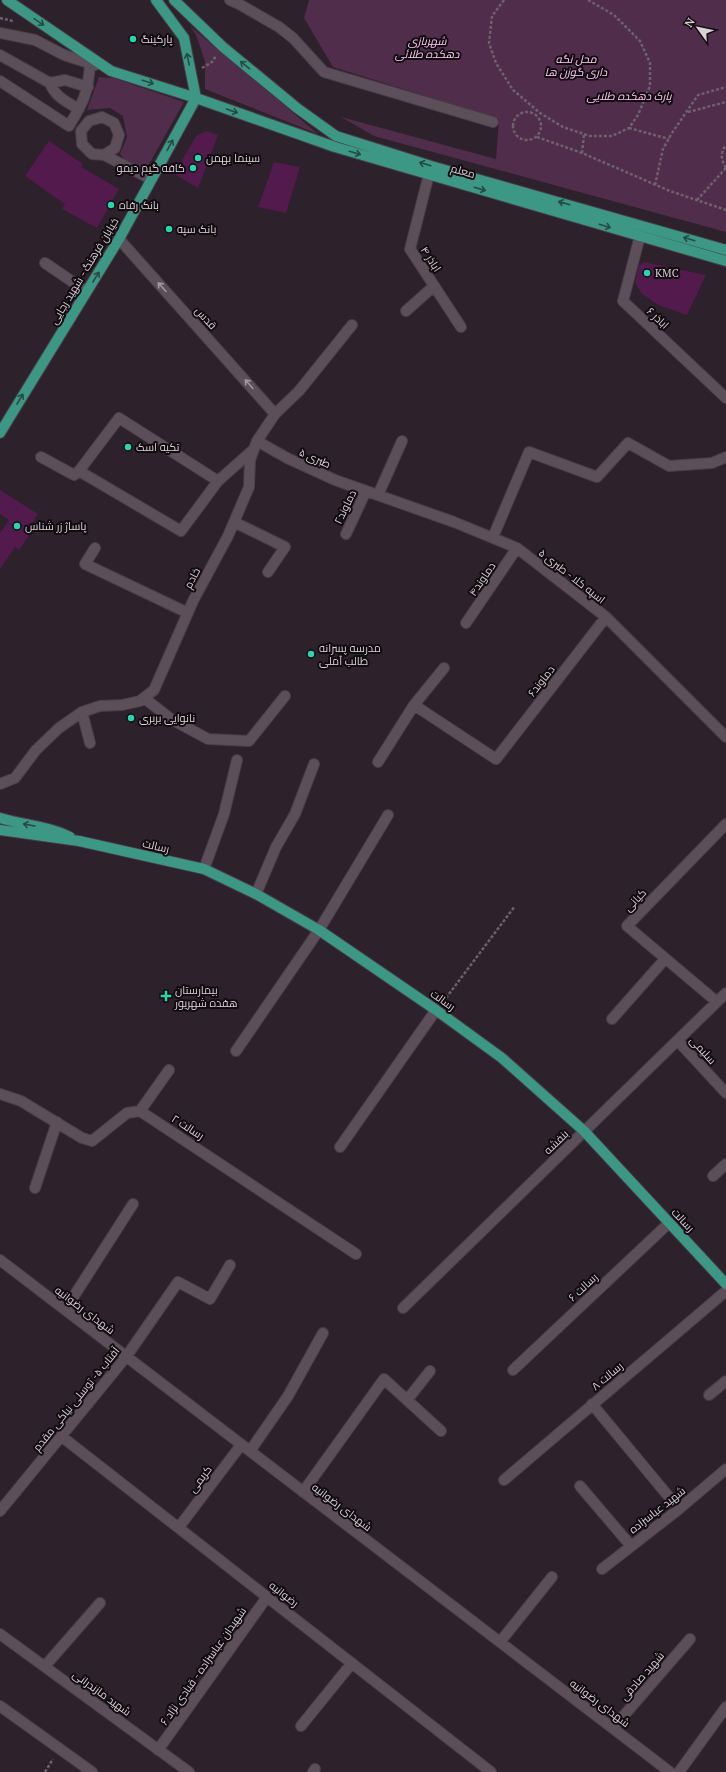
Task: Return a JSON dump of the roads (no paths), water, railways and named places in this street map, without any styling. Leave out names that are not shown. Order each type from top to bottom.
[{"type":"main road","name":"معلم","points":[[7,0],[111,70],[335,147],[726,261]]},
{"type":"main road","points":[[156,0],[184,38],[196,98]]},
{"type":"main road","name":"معلم","points":[[174,0],[223,47],[297,108],[336,136],[431,166],[726,250]]},
{"type":"main road","name":"خیابان فرهنگ - شهید رجایی","points":[[0,433],[119,239],[196,98]]},
{"type":"main road","name":"رسالت","points":[[0,818],[57,830],[79,841]]},
{"type":"main road","name":"رسالت","points":[[0,830],[79,841],[204,869],[256,894],[319,930],[436,1010],[502,1058],[584,1131],[726,1284]]},
{"type":"street","points":[[230,0],[279,27],[293,38],[324,72],[493,122]]},
{"type":"street","points":[[0,33],[35,40],[64,55],[111,70]]},
{"type":"street","points":[[0,55],[50,83],[53,91],[59,97],[79,109]]},
{"type":"street","points":[[0,80],[68,126],[79,109],[88,87],[90,64]]},
{"type":"street","points":[[50,83],[65,80],[88,87]]},
{"type":"street","points":[[104,155],[151,179]]},
{"type":"street","name":"اباذر ۴","points":[[429,174],[410,249],[461,326]]},
{"type":"street","name":"اباذر ۶","points":[[640,236],[623,301],[726,398]]},
{"type":"street","name":"قدس","points":[[119,239],[275,414]]},
{"type":"street","points":[[45,263],[86,291]]},
{"type":"street","points":[[406,311],[434,286]]},
{"type":"street","name":"خادم","points":[[0,784],[15,778],[36,750],[59,728],[82,712],[100,706],[122,706],[140,701],[154,690],[188,613],[234,522],[249,487],[250,460],[255,445],[275,414],[299,391],[352,325]]},
{"type":"street","points":[[41,457],[74,474],[79,471],[119,418],[218,480]]},
{"type":"street","points":[[378,495],[402,440]]},
{"type":"street","points":[[493,537],[529,452],[598,478],[628,443],[670,466],[712,464],[726,457]]},
{"type":"street","points":[[79,471],[181,531],[218,480],[255,445]]},
{"type":"street","name":"طبری ۵","points":[[255,445],[335,480],[366,491]]},
{"type":"street","name":"اسپه کلا - طبری ۵","points":[[366,491],[493,537],[517,548],[606,617],[726,737]]},
{"type":"street","name":"دماوند۲","points":[[346,534],[366,491]]},
{"type":"street","points":[[234,522],[285,546],[268,572]]},
{"type":"street","points":[[95,548],[85,564],[188,613]]},
{"type":"street","name":"دماوند۴","points":[[466,623],[517,548]]},
{"type":"street","name":"دماوند۶","points":[[414,705],[496,759],[606,617]]},
{"type":"street","points":[[378,762],[414,705],[444,668]]},
{"type":"street","points":[[144,698],[171,719],[208,739],[249,741],[285,696]]},
{"type":"street","points":[[82,712],[90,743]]},
{"type":"street","points":[[204,869],[224,814],[237,760]]},
{"type":"street","points":[[256,894],[276,847],[295,814],[314,764]]},
{"type":"street","points":[[236,1051],[319,930],[388,815]]},
{"type":"street","name":"کیانی","points":[[717,1002],[627,926],[726,824]]},
{"type":"street","points":[[612,1019],[665,959]]},
{"type":"street","name":"بنفشه","points":[[403,1308],[726,993]]},
{"type":"street","points":[[340,1147],[436,1010]]},
{"type":"street","name":"سلیمی","points":[[678,1040],[726,1093]]},
{"type":"street","points":[[0,1094],[21,1101],[82,1138],[92,1141],[127,1114],[140,1111],[169,1070]]},
{"type":"street","name":"رسالت ۲","points":[[140,1111],[286,1206],[356,1254]]},
{"type":"street","points":[[35,1188],[57,1122]]},
{"type":"street","points":[[713,1176],[726,1164]]},
{"type":"street","points":[[64,1310],[133,1204]]},
{"type":"street","name":"رسالت ۶","points":[[513,1370],[669,1223]]},
{"type":"street","name":"شهدای رضوانیه","points":[[0,1260],[670,1772]]},
{"type":"street","name":"آفتاب ۵- توسلی نیاکی مقدم","points":[[0,1511],[126,1357],[178,1282],[210,1299],[230,1265]]},
{"type":"street","name":"رسالت ۸","points":[[504,1480],[726,1291]]},
{"type":"street","points":[[250,1451],[288,1396],[323,1333]]},
{"type":"street","points":[[407,1400],[430,1371]]},
{"type":"street","points":[[303,1492],[384,1379],[441,1431]]},
{"type":"street","points":[[709,1395],[726,1381]]},
{"type":"street","points":[[592,1404],[679,1509]]},
{"type":"street","name":"رضوانیه","points":[[62,1436],[491,1772]]},
{"type":"street","name":"کریمی","points":[[179,1527],[241,1445]]},
{"type":"street","name":"شهید عباسزاده","points":[[602,1569],[679,1509],[726,1469]]},
{"type":"street","points":[[580,1486],[631,1546]]},
{"type":"street","points":[[500,1642],[552,1577]]},
{"type":"street","name":"شهیدان عباسزاده - قبادی نژاد ۶","points":[[158,1750],[267,1597]]},
{"type":"street","points":[[45,1666],[100,1603]]},
{"type":"street","name":"شهید مازندرانی","points":[[0,1634],[189,1772]]},
{"type":"street","name":"شهید صادقی","points":[[613,1728],[690,1639]]},
{"type":"street","points":[[301,1726],[352,1663]]},
{"type":"street","points":[[0,1706],[92,1772]]},
{"type":"street","points":[[679,1772],[726,1707]]},
{"type":"place","name":"پارکینگ","points":[[133,39]]},
{"type":"place","name":"سینما بهمن","points":[[198,158]]},
{"type":"place","name":"کافه گیم دیمو","points":[[193,168]]},
{"type":"place","name":"بانک رفاه","points":[[111,205]]},
{"type":"place","name":"بانک سپه","points":[[169,229]]},
{"type":"place","name":"KMC","points":[[647,273]]},
{"type":"place","name":"تکیه اسک","points":[[128,447]]},
{"type":"place","name":"پاساژ زر شناس","points":[[17,526]]},
{"type":"place","name":"مدرسه پسرانه طالب آملی","points":[[311,654]]},
{"type":"place","name":"نانوایی بربری","points":[[131,718]]},
{"type":"place","name":"بیمارستان هفده شهریور","points":[[166,996]]},
{"type":"park label","name":"شهربازی دهکده طلائی","points":[[427,47]]},
{"type":"park label","name":"محل نگه داری گوزن ها","points":[[576,65]]},
{"type":"park label","name":"پارک دهکده طلایی","points":[[629,96]]}]
